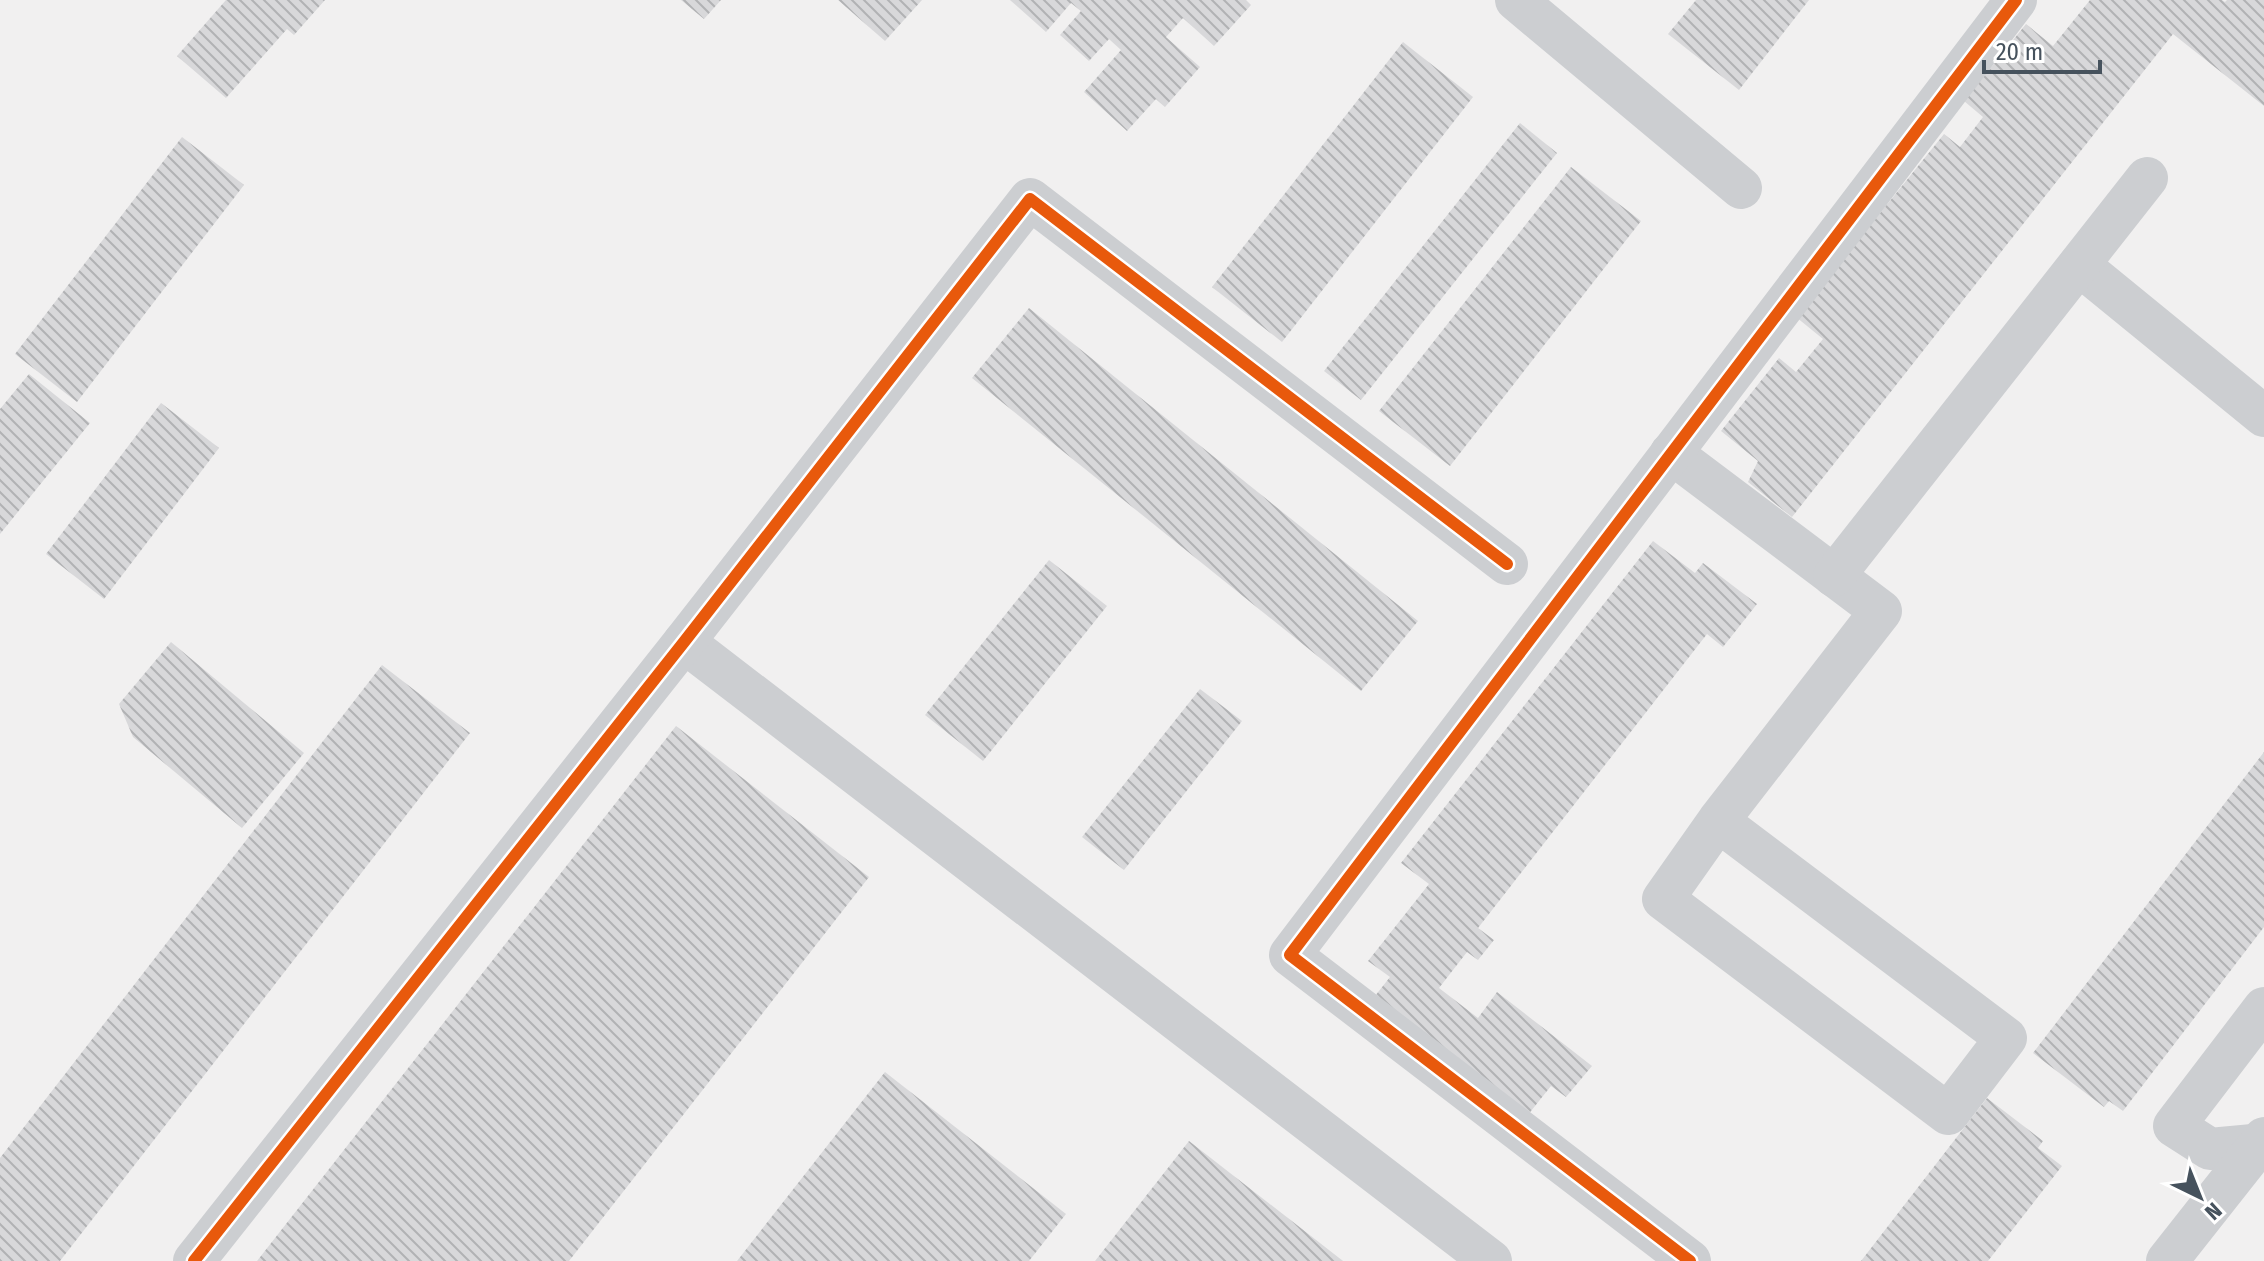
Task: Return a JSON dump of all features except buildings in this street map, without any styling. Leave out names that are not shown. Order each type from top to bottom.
[{"type":"street","points":[[1516,0],[1741,188]]},
{"type":"street","points":[[1690,1261],[1290,955],[2016,0]]},
{"type":"street","points":[[1834,576],[2147,178]]},
{"type":"street","points":[[194,1261],[1030,199],[1507,564]]},
{"type":"street","points":[[2079,265],[2264,416]]},
{"type":"street","points":[[1671,453],[1881,611],[1718,821],[1663,899],[1948,1114],[2006,1038],[1718,821]]},
{"type":"street","points":[[684,642],[1470,1255]]},
{"type":"street","points":[[2262,1143],[2210,1149],[2174,1126],[2264,1008]]},
{"type":"street","points":[[2167,1261],[2262,1143]]},
{"type":"cycle path","points":[[1690,1261],[1290,955],[2016,0]]},
{"type":"cycle path","points":[[194,1261],[1030,199],[1507,564]]}]
